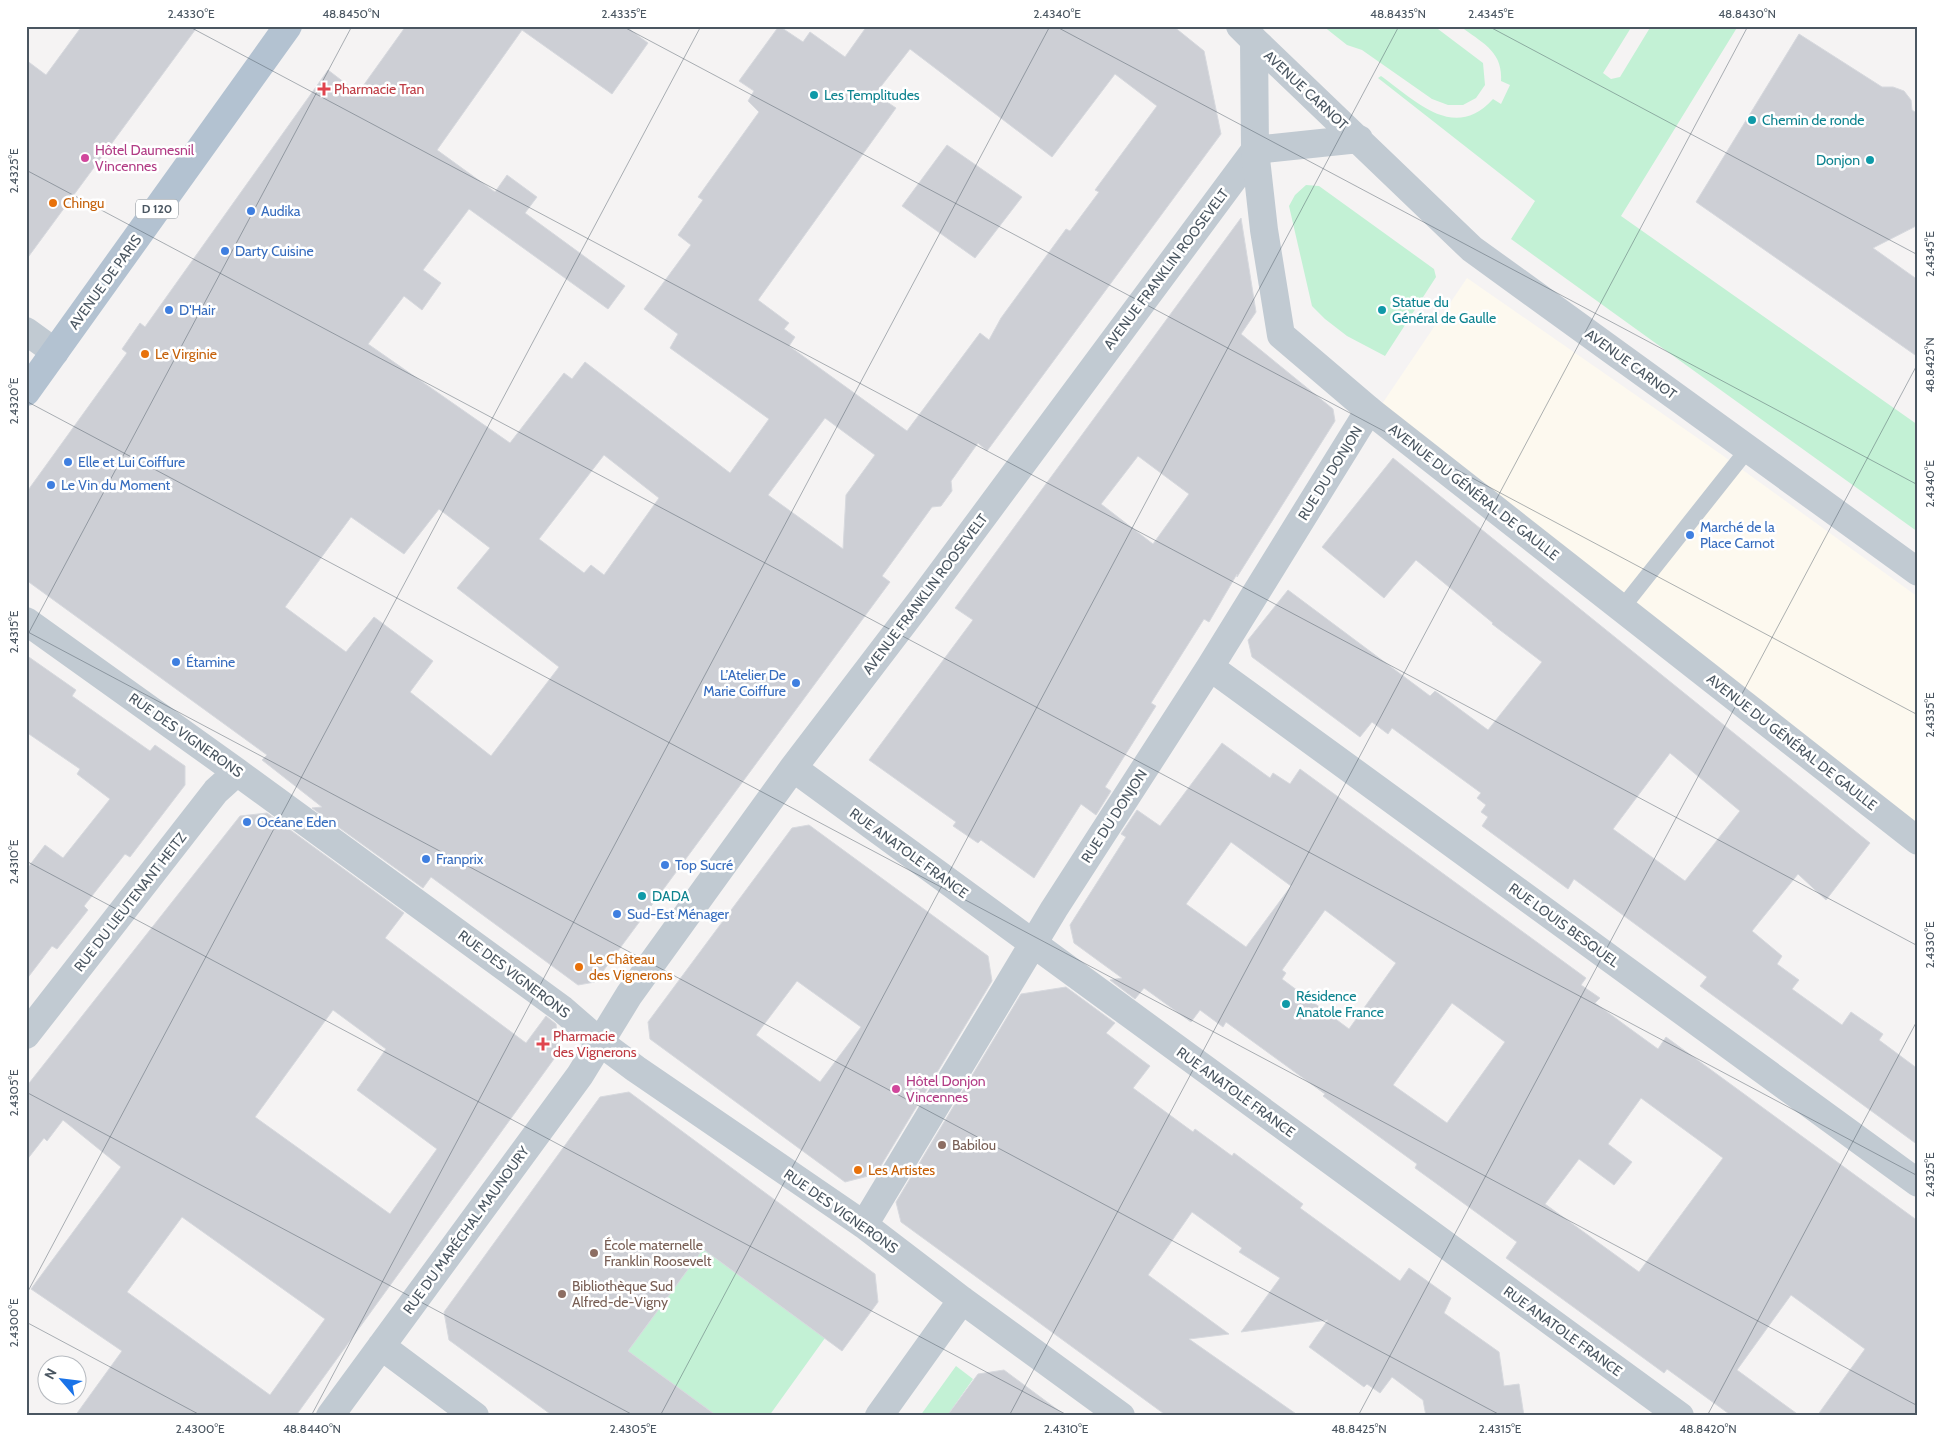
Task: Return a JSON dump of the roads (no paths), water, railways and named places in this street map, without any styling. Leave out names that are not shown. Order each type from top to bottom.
[{"type":"main road","name":"AVENUE DE PARIS","points":[[26,392],[288,26]]},
{"type":"street","name":"AVENUE CARNOT","points":[[1247,33],[1472,249],[1918,572]]},
{"type":"street","name":"AVENUE DU GÉNÉRAL DE GAULLE","points":[[1247,33],[1255,150],[1264,230],[1281,335],[1370,410],[1918,841]]},
{"type":"street","name":"AVENUE CARNOT","points":[[1255,150],[1359,140]]},
{"type":"street","name":"AVENUE FRANKLIN ROOSEVELT","points":[[601,1043],[629,995],[793,768],[925,595],[1255,150]]},
{"type":"street","points":[[26,331],[55,352]]},
{"type":"street","name":"RUE DU DONJON","points":[[864,1225],[1033,943],[1210,667],[1370,410]]},
{"type":"street","name":"RUE DES VIGNERONS","points":[[26,621],[238,772],[562,1009],[601,1043],[644,1075],[864,1225],[962,1300],[1121,1416]]},
{"type":"street","name":"RUE LOUIS BESQUEL","points":[[1210,667],[1918,1183]]},
{"type":"street","name":"RUE ANATOLE FRANCE","points":[[793,768],[1680,1416]]},
{"type":"street","name":"RUE DU LIEUTENANT HEITZ","points":[[26,1035],[216,791],[238,772]]},
{"type":"street","name":"RUE DU MARÉCHAL MAUNOURY","points":[[330,1416],[601,1043]]},
{"type":"street","points":[[878,1416],[962,1300]]},
{"type":"street","points":[[381,1346],[475,1416]]},
{"type":"lane","points":[[1622,608],[1748,449]]},
{"type":"place","name":"Pharmacie Tran","points":[[324,89]]},
{"type":"place","name":"Les Templitudes","points":[[814,95]]},
{"type":"place","name":"Chemin de ronde","points":[[1752,120]]},
{"type":"place","name":"Hôtel Daumesnil Vincennes","points":[[85,158]]},
{"type":"place","name":"Donjon","points":[[1870,160]]},
{"type":"place","name":"Chingu","points":[[53,203]]},
{"type":"place","name":"Audika","points":[[251,211]]},
{"type":"place","name":"Darty Cuisine","points":[[225,251]]},
{"type":"place","name":"D'Hair","points":[[169,310]]},
{"type":"place","name":"Statue du Général de Gaulle","points":[[1382,310]]},
{"type":"place","name":"Le Virginie","points":[[145,354]]},
{"type":"place","name":"Elle et Lui Coiffure","points":[[68,462]]},
{"type":"place","name":"Le Vin du Moment","points":[[51,485]]},
{"type":"place","name":"Marché de la Place Carnot","points":[[1690,535]]},
{"type":"place","name":"Étamine","points":[[176,662]]},
{"type":"place","name":"L’Atelier De Marie Coiffure","points":[[796,683]]},
{"type":"place","name":"Océane Eden","points":[[247,822]]},
{"type":"place","name":"Franprix","points":[[426,859]]},
{"type":"place","name":"Top Sucré","points":[[665,865]]},
{"type":"place","name":"DADA","points":[[642,896]]},
{"type":"place","name":"Sud-Est Ménager","points":[[617,914]]},
{"type":"place","name":"Le Château des Vignerons","points":[[579,967]]},
{"type":"place","name":"Résidence Anatole France","points":[[1286,1004]]},
{"type":"place","name":"Pharmacie des Vignerons","points":[[543,1044]]},
{"type":"place","name":"Hôtel Donjon Vincennes","points":[[896,1089]]},
{"type":"place","name":"Babilou","points":[[942,1145]]},
{"type":"place","name":"Les Artistes","points":[[858,1170]]},
{"type":"place","name":"École maternelle Franklin Roosevelt","points":[[594,1253]]},
{"type":"place","name":"Bibliothèque Sud Alfred-de-Vigny","points":[[562,1294]]}]
